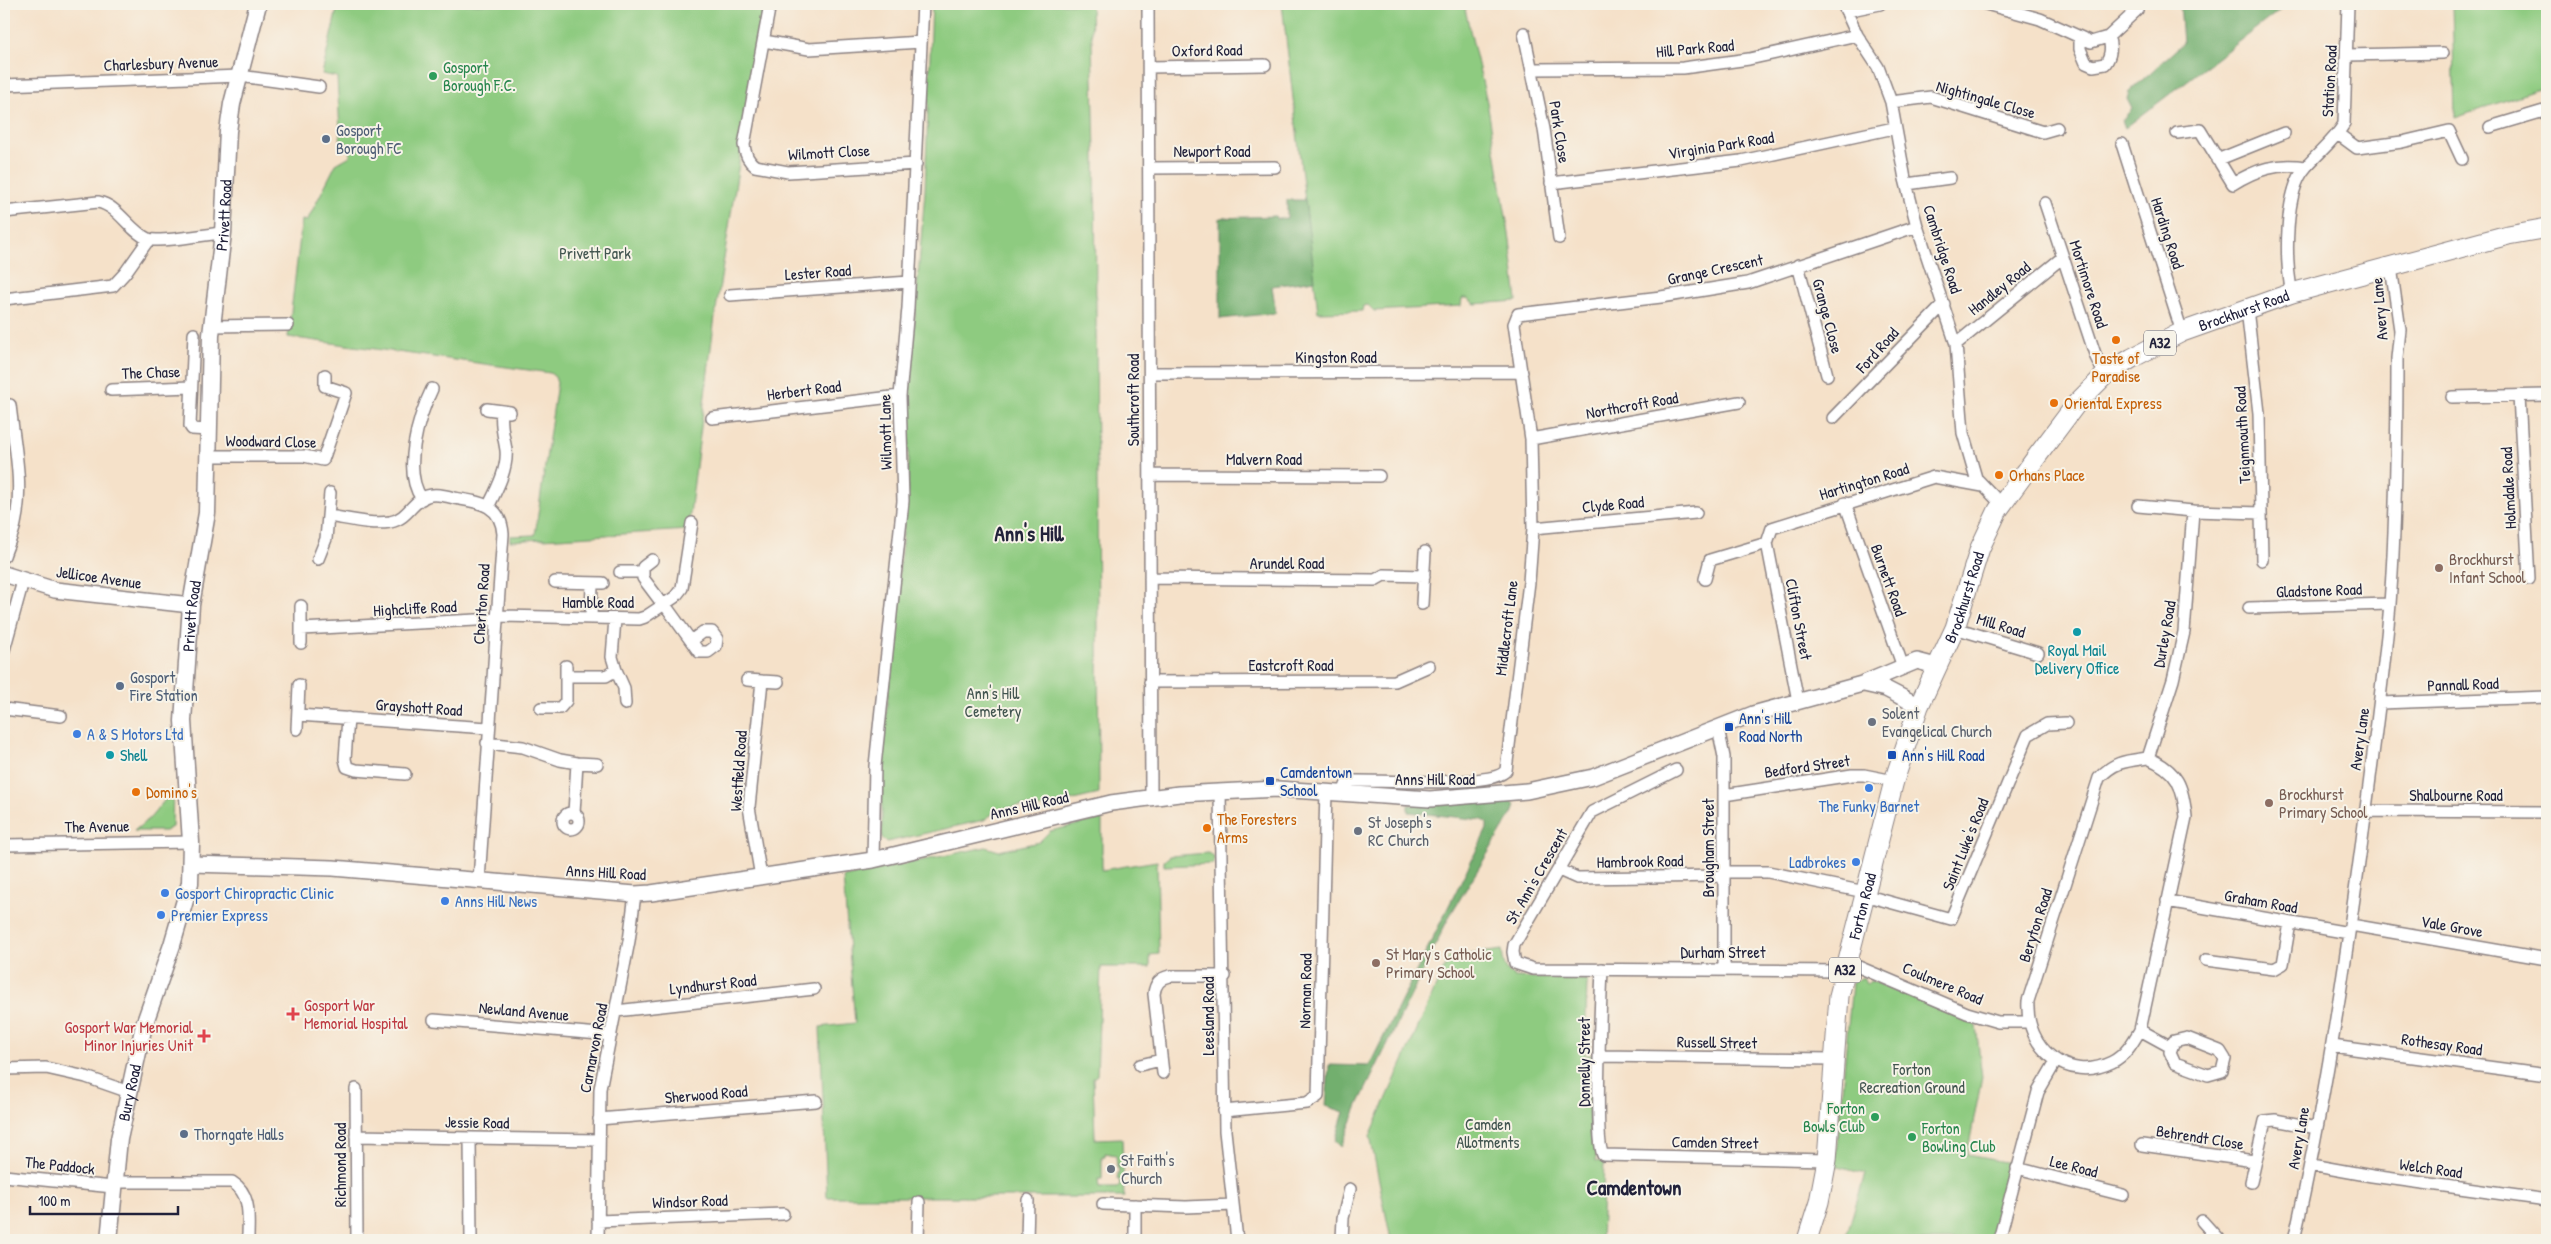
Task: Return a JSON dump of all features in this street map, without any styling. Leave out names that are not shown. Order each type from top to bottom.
[{"type":"main road","name":"Privett Road","points":[[191,864],[183,721],[191,605],[207,513],[212,326],[223,233],[228,131],[232,104],[258,4]]},
{"type":"main road","name":"Brockhurst Road","points":[[1936,666],[1955,628],[1980,548],[2002,505],[2077,403],[2105,375],[2132,358],[2182,332],[2292,293],[2508,235],[2547,228]]},
{"type":"main road","name":"Forton Road","points":[[1807,1240],[1819,1202],[1827,1160],[1837,1010],[1846,966],[1894,781],[1936,666]]},
{"type":"main road","name":"Bury Road","points":[[109,1240],[119,1139],[129,1092],[144,1025],[185,904],[191,864]]},
{"type":"street","name":"Wilmott Close","points":[[770,4],[744,145],[744,151],[751,163],[755,166],[788,172],[916,164]]},
{"type":"street","name":"Wilmott Lane","points":[[873,860],[875,766],[902,501],[900,396],[916,164],[923,4]]},
{"type":"street","name":"Southcroft Road","points":[[1148,4],[1151,797]]},
{"type":"street","points":[[1844,7],[1880,4]]},
{"type":"street","points":[[1986,4],[2016,7],[2080,38],[2095,42],[2108,37],[2137,10]]},
{"type":"street","name":"Station Road","points":[[2292,293],[2286,242],[2298,179],[2305,167],[2338,134],[2344,124],[2346,110],[2348,4]]},
{"type":"street","name":"Cambridge Road","points":[[1844,7],[1857,35],[1878,67],[1891,102],[1894,128],[1917,226],[1956,344],[1963,433],[1976,478],[2002,505]]},
{"type":"street","name":"Park Close","points":[[1524,33],[1533,69],[1559,238]]},
{"type":"street","name":"Hill Park Road","points":[[1533,69],[1683,68],[1765,56],[1857,35]]},
{"type":"street","points":[[2080,38],[2080,49],[2086,63],[2099,66],[2105,64],[2109,58],[2111,47],[2108,37]]},
{"type":"street","points":[[764,42],[809,49],[922,42]]},
{"type":"street","points":[[2347,56],[2443,53]]},
{"type":"street","name":"Oxford Road","points":[[1148,67],[1265,65]]},
{"type":"street","name":"Charlesbury Avenue","points":[[4,85],[240,76],[319,87]]},
{"type":"street","name":"Nightingale Close","points":[[1891,102],[1932,97],[2044,137],[2058,128]]},
{"type":"street","points":[[2490,126],[2547,110]]},
{"type":"street","name":"Virginia Park Road","points":[[1551,183],[1741,162],[1894,128]]},
{"type":"street","points":[[2177,133],[2200,130],[2233,184],[2251,172],[2268,167],[2290,165],[2305,167]]},
{"type":"street","points":[[2338,134],[2357,148],[2402,142],[2450,131],[2462,159]]},
{"type":"street","points":[[2217,160],[2284,133]]},
{"type":"street","name":"Harding Road","points":[[2122,144],[2182,332]]},
{"type":"street","name":"Newport Road","points":[[1149,168],[1275,167]]},
{"type":"street","points":[[1906,184],[1950,178]]},
{"type":"street","points":[[4,212],[101,203],[112,208],[149,239],[158,240],[223,233]]},
{"type":"street","name":"Mortimore Road","points":[[2045,203],[2096,357],[2105,375]]},
{"type":"street","name":"Grange Crescent","points":[[1515,318],[1522,312],[1603,305],[1736,285],[1917,226]]},
{"type":"street","points":[[4,299],[113,286],[126,273],[149,239]]},
{"type":"street","name":"Handley Road","points":[[1956,344],[2063,257]]},
{"type":"street","name":"Grange Close","points":[[1798,265],[1827,375]]},
{"type":"street","name":"Avery Lane","points":[[2294,1240],[2311,1165],[2350,929],[2380,703],[2390,604],[2396,358],[2400,336],[2391,267]]},
{"type":"street","name":"Lester Road","points":[[730,295],[909,282]]},
{"type":"street","name":"Ford Road","points":[[1833,418],[1944,304]]},
{"type":"street","name":"Teignmouth Road","points":[[2247,309],[2259,413],[2262,560]]},
{"type":"street","name":"Middlecroft Lane","points":[[1344,793],[1346,783],[1353,781],[1409,783],[1459,781],[1492,778],[1505,773],[1529,582],[1533,528],[1531,439],[1515,318]]},
{"type":"street","points":[[212,326],[288,325]]},
{"type":"street","points":[[194,334],[190,428],[208,430]]},
{"type":"street","name":"Kingston Road","points":[[1150,373],[1522,372]]},
{"type":"street","name":"Woodward Close","points":[[208,456],[304,456],[328,462],[352,394],[325,386],[325,375]]},
{"type":"street","name":"The Chase","points":[[110,389],[191,387]]},
{"type":"street","points":[[422,499],[412,480],[415,442],[420,417],[432,389]]},
{"type":"street","points":[[2452,397],[2547,395]]},
{"type":"street","name":"Herbert Road","points":[[712,418],[900,396]]},
{"type":"street","name":"Holmdale Road","points":[[2519,396],[2529,579]]},
{"type":"street","name":"Northcroft Road","points":[[1531,439],[1740,402]]},
{"type":"street","points":[[4,556],[15,524],[18,501],[18,474],[10,405]]},
{"type":"street","points":[[329,516],[372,522],[390,522],[404,516],[422,499],[435,495],[489,505],[499,484],[506,454],[501,430],[506,412],[486,409]]},
{"type":"street","name":"Malvern Road","points":[[1150,476],[1379,476]]},
{"type":"street","name":"Hartington Road","points":[[1767,543],[1772,528],[1934,478],[1983,486]]},
{"type":"street","points":[[318,559],[326,539],[330,493]]},
{"type":"street","name":"Burnett Road","points":[[1845,504],[1903,667]]},
{"type":"street","name":"Cheriton Road","points":[[478,880],[502,526],[500,517],[489,505]]},
{"type":"street","points":[[2138,506],[2194,511],[2261,513]]},
{"type":"street","name":"Durley Road","points":[[2148,758],[2173,680],[2184,632],[2194,511]]},
{"type":"street","name":"Clyde Road","points":[[1533,528],[1696,513]]},
{"type":"street","name":"Hamble Road","points":[[496,618],[639,619],[664,605],[675,597],[682,588],[692,523]]},
{"type":"street","points":[[1705,579],[1710,560],[1767,543]]},
{"type":"street","name":"Clifton Street","points":[[1767,543],[1798,701]]},
{"type":"street","points":[[1422,604],[1425,552]]},
{"type":"street","points":[[652,560],[643,567],[643,578],[691,641]]},
{"type":"street","points":[[620,572],[643,572]]},
{"type":"street","name":"Jellicoe Avenue","points":[[4,574],[55,590],[191,605]]},
{"type":"street","name":"Arundel Road","points":[[1150,578],[1375,580],[1384,575],[1424,576]]},
{"type":"street","points":[[4,650],[23,581]]},
{"type":"street","points":[[555,582],[597,583],[591,618]]},
{"type":"street","name":"Gladstone Road","points":[[2249,608],[2390,604]]},
{"type":"street","points":[[301,606],[301,643]]},
{"type":"street","name":"Highcliffe Road","points":[[301,630],[496,618]]},
{"type":"street","points":[[615,619],[612,656],[624,688],[625,704]]},
{"type":"street","name":"Mill Road","points":[[1955,628],[2038,653]]},
{"type":"street","name":"Anns Hill Road","points":[[191,864],[333,868],[635,894],[873,860],[1112,803],[1151,797],[1220,791],[1277,789],[1326,791],[1406,799],[1463,798],[1559,785],[1619,768],[1718,728],[1798,701],[1862,684],[1921,661],[1936,666]]},
{"type":"street","name":"Eastcroft Road","points":[[1150,682],[1396,681],[1429,666]]},
{"type":"street","points":[[541,708],[560,708],[566,701],[566,671],[606,676],[616,670]]},
{"type":"street","points":[[747,680],[778,682]]},
{"type":"street","name":"Westfield Road","points":[[761,877],[749,808],[762,681]]},
{"type":"street","name":"Anns Hill Road","points":[[1862,684],[1886,688],[1920,706]]},
{"type":"street","points":[[297,728],[299,685]]},
{"type":"street","name":"Pannall Road","points":[[2380,703],[2547,697]]},
{"type":"street","points":[[4,709],[60,716]]},
{"type":"street","name":"Grayshott Road","points":[[298,715],[488,728]]},
{"type":"street","points":[[348,718],[345,759],[347,766],[356,770],[405,774]]},
{"type":"street","name":"Saint Luke's Road","points":[[1864,894],[1952,919],[2028,735],[2047,724],[2066,723]]},
{"type":"street","name":"Brougham Street","points":[[1718,728],[1724,757],[1724,969]]},
{"type":"street","points":[[487,743],[523,747],[560,760],[597,764]]},
{"type":"street","name":"Beryton Road","points":[[2148,758],[2169,769],[2179,781],[2184,795],[2186,817],[2140,1030],[2128,1049],[2113,1062],[2097,1067],[2081,1068],[2068,1066],[2056,1061],[2038,1044],[2029,1022],[2028,1001],[2099,778],[2110,766],[2126,760],[2148,758]]},
{"type":"street","points":[[574,813],[577,763]]},
{"type":"street","name":"St. Ann's Crescent","points":[[1602,969],[1533,970],[1515,963],[1514,946],[1592,812],[1676,770]]},
{"type":"street","name":"Bedford Street","points":[[1724,795],[1852,775],[1864,775],[1894,781]]},
{"type":"street","name":"Leesland Road","points":[[1220,791],[1224,976],[1224,1111],[1237,1240]]},
{"type":"street","name":"Norman Road","points":[[1224,1111],[1307,1103],[1318,1096],[1326,791]]},
{"type":"street","name":"Shalbourne Road","points":[[2366,811],[2547,812]]},
{"type":"street","name":"The Avenue","points":[[4,845],[191,842]]},
{"type":"street","name":"Hambrook Road","points":[[1559,870],[1577,878],[1768,872],[1864,894]]},
{"type":"street","name":"Carnarvon Road","points":[[598,1240],[598,1140],[601,1080],[616,1011],[635,894]]},
{"type":"street","name":"Graham Road","points":[[2167,902],[2290,923],[2350,929]]},
{"type":"street","points":[[2206,960],[2274,969],[2283,964],[2290,923]]},
{"type":"street","name":"Vale Grove","points":[[2350,929],[2547,959]]},
{"type":"street","name":"Coulmere Road","points":[[1846,966],[1967,1013],[1998,1022],[2029,1022]]},
{"type":"street","name":"Durham Street","points":[[1602,969],[1816,969],[1846,966]]},
{"type":"street","name":"Donnelly Street","points":[[1602,969],[1600,1146],[1604,1156]]},
{"type":"street","points":[[1163,1073],[1154,994],[1157,983],[1170,976],[1224,976]]},
{"type":"street","name":"Lyndhurst Road","points":[[616,1011],[814,989]]},
{"type":"street","name":"Newland Avenue","points":[[434,1020],[611,1035]]},
{"type":"street","points":[[2140,1030],[2171,1047]]},
{"type":"street","points":[[2187,1038],[2220,1051],[2225,1059],[2222,1071],[2208,1075],[2175,1062],[2170,1052],[2171,1047],[2174,1041],[2187,1038]]},
{"type":"street","name":"Rothesay Road","points":[[2332,1046],[2547,1075]]},
{"type":"street","name":"Russell Street","points":[[1600,1056],[1833,1059]]},
{"type":"street","points":[[1140,1065],[1161,1060]]},
{"type":"street","points":[[1999,1240],[2038,1092],[2056,1061]]},
{"type":"street","points":[[4,1069],[46,1068],[86,1078],[129,1092]]},
{"type":"street","name":"Richmond Road","points":[[356,1089],[357,1240]]},
{"type":"street","name":"Sherwood Road","points":[[599,1119],[816,1101]]},
{"type":"street","name":"Behrendt Close","points":[[2251,1182],[2254,1161],[2265,1121],[2275,1120],[2317,1128]]},
{"type":"street","name":"Jessie Road","points":[[356,1136],[598,1140]]},
{"type":"street","points":[[470,1138],[471,1240]]},
{"type":"street","name":"Behrendt Close","points":[[2142,1144],[2254,1161]]},
{"type":"street","name":"Camden Street","points":[[1604,1156],[1827,1160]]},
{"type":"street","name":"Welch Road","points":[[2311,1165],[2372,1176],[2547,1200]]},
{"type":"street","name":"Lee Road","points":[[2017,1168],[2123,1195]]},
{"type":"street","name":"The Paddock","points":[[4,1176],[113,1185],[232,1182],[240,1187],[246,1195],[248,1239]]},
{"type":"street","points":[[1342,1240],[1343,1218],[1350,1189]]},
{"type":"street","points":[[1028,1200],[1028,1240]]},
{"type":"street","points":[[918,1202],[918,1240]]},
{"type":"street","points":[[1103,1204],[1202,1207],[1232,1205]]},
{"type":"street","points":[[1135,1205],[1135,1240]]},
{"type":"street","name":"Windsor Road","points":[[598,1221],[783,1214]]},
{"type":"street","points":[[2202,1221],[2219,1240]]},
{"type":"green space","name":"Privett Park","points":[[764,4],[715,316],[688,530],[510,541],[510,536],[535,535],[557,383],[555,377],[550,373],[288,337],[302,220],[307,221],[336,164],[350,156],[350,149],[341,149],[337,77],[322,74],[338,5]]},
{"type":"green space","name":"Ann's Hill Cemetery","points":[[932,4],[1091,4],[1095,152],[1099,794],[1039,808],[1021,806],[1006,808],[998,810],[984,820],[887,842],[882,839],[882,759],[908,477],[909,389],[925,191]]},
{"type":"green space","points":[[1282,4],[1467,4],[1468,8],[1465,9],[1487,102],[1510,240],[1517,301],[1475,304],[1467,298],[1462,298],[1461,306],[1374,311],[1368,305],[1363,306],[1362,311],[1318,312]]},
{"type":"green space","points":[[2180,4],[2288,4],[2125,128],[2122,120],[2132,109],[2127,99],[2129,92],[2183,43]]},
{"type":"green space","points":[[2452,4],[2547,4],[2547,86],[2455,118]]},
{"type":"green space","points":[[1287,200],[1305,200],[1315,280],[1272,286],[1276,313],[1220,319],[1220,218],[1276,216],[1276,219],[1287,218]]},
{"type":"green space","points":[[173,790],[172,827],[165,831],[134,831],[151,817]]},
{"type":"green space","points":[[1508,800],[1515,804],[1513,812],[1449,917],[1359,1103],[1341,1147],[1335,1141],[1344,1112],[1326,1106],[1329,1065],[1369,1066],[1487,829],[1487,823],[1483,820],[1408,812],[1408,805]]},
{"type":"green space","points":[[1102,819],[1102,870],[1157,861],[1159,954],[1150,955],[1150,967],[1101,967],[1097,1075],[1093,1078],[1095,1139],[1122,1138],[1124,1197],[827,1197],[820,1027],[855,1023],[843,877],[986,847],[999,851],[1039,842],[1050,831]],"holes":[[[1105,1153],[1116,1155],[1117,1168],[1119,1169],[1117,1179],[1119,1179],[1120,1186],[1117,1188],[1099,1188],[1098,1179],[1102,1179],[1102,1156],[1105,1156]]]},
{"type":"green space","points":[[1208,853],[1214,857],[1214,864],[1164,866],[1164,861],[1170,856]]},
{"type":"green space","name":"Camden Allotments","points":[[1502,950],[1506,969],[1515,977],[1587,980],[1585,1055],[1595,1055],[1596,1161],[1604,1162],[1601,1240],[1391,1240],[1370,1136],[1449,957]]},
{"type":"green space","name":"Forton Recreation Ground","points":[[1863,977],[1866,983],[1872,981],[1976,1025],[1982,1077],[1967,1155],[2010,1163],[1993,1240],[1845,1240],[1865,1174],[1835,1166],[1852,983]]},
{"type":"place","name":"Gosport Borough F.C.","points":[[433,76]]},
{"type":"place","name":"Gosport Borough FC","points":[[326,139]]},
{"type":"place","name":"Taste of Paradise","points":[[2116,340]]},
{"type":"place","name":"Oriental Express","points":[[2054,403]]},
{"type":"place","name":"Orhans Place","points":[[1999,475]]},
{"type":"place","name":"Brockhurst Infant School","points":[[2439,568]]},
{"type":"place","name":"Royal Mail Delivery Office","points":[[2077,632]]},
{"type":"place","name":"Gosport Fire Station","points":[[120,686]]},
{"type":"place","name":"Solent Evangelical Church","points":[[1872,722]]},
{"type":"place","name":"Ann's Hill Road North","points":[[1729,727]]},
{"type":"place","name":"A & S Motors Ltd","points":[[77,734]]},
{"type":"place","name":"Shell","points":[[110,755]]},
{"type":"place","name":"Ann's Hill Road","points":[[1892,755]]},
{"type":"place","name":"Camdentown School","points":[[1270,781]]},
{"type":"place","name":"The Funky Barnet","points":[[1869,788]]},
{"type":"place","name":"Domino's","points":[[136,792]]},
{"type":"place","name":"Brockhurst Primary School","points":[[2269,803]]},
{"type":"place","name":"The Foresters Arms","points":[[1207,828]]},
{"type":"place","name":"St Joseph's RC Church","points":[[1358,831]]},
{"type":"place","name":"Ladbrokes","points":[[1856,862]]},
{"type":"place","name":"Gosport Chiropractic Clinic","points":[[165,893]]},
{"type":"place","name":"Anns Hill News","points":[[445,901]]},
{"type":"place","name":"Premier Express","points":[[161,915]]},
{"type":"place","name":"St Mary's Catholic Primary School","points":[[1376,963]]},
{"type":"place","name":"Gosport War Memorial Hospital","points":[[293,1014]]},
{"type":"place","name":"Gosport War Memorial Minor Injuries Unit","points":[[204,1036]]},
{"type":"place","name":"Forton Bowls Club","points":[[1875,1117]]},
{"type":"place","name":"Thorngate Halls","points":[[184,1134]]},
{"type":"place","name":"Forton Bowling Club","points":[[1912,1137]]},
{"type":"place","name":"St Faith's Church","points":[[1111,1169]]},
{"type":"district","name":"Ann's Hill","points":[[1029,534]]},
{"type":"district","name":"Camdentown","points":[[1634,1188]]}]
